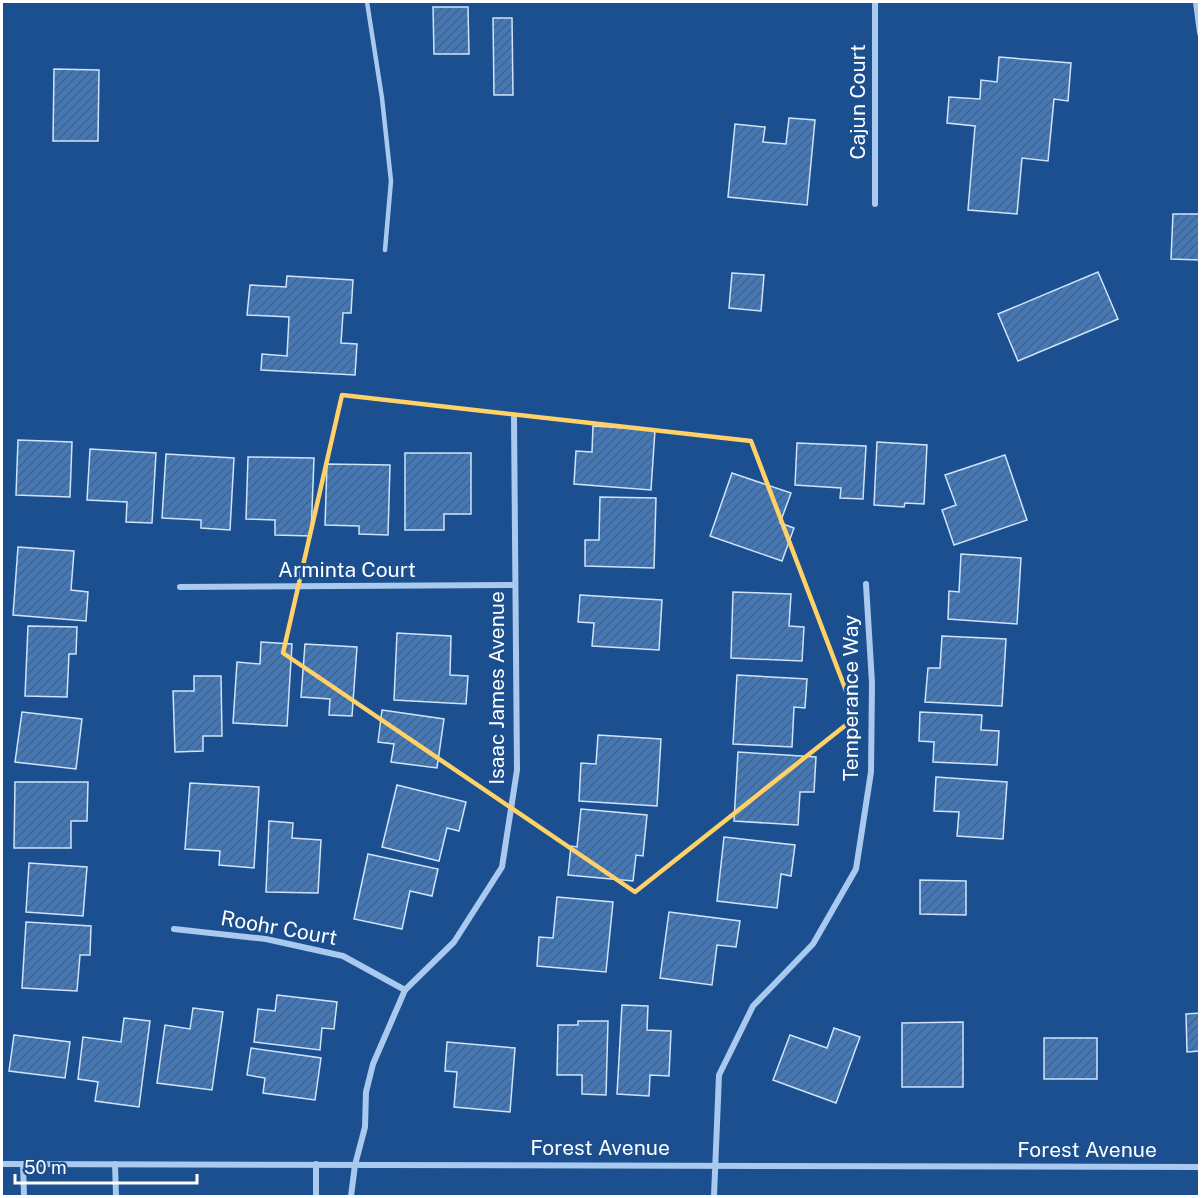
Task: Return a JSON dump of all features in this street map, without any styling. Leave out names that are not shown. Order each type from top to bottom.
[{"type":"street","name":"Cajun Court","points":[[875,2],[875,204]]},
{"type":"street","points":[[1196,2],[1200,33]]},
{"type":"street","name":"Isaac James Avenue","points":[[351,1197],[355,1165],[365,1127],[366,1092],[373,1064],[405,990],[454,942],[502,867],[518,770],[514,585],[514,418]]},
{"type":"street","name":"Temperance Way","points":[[714,1197],[719,1075],[753,1006],[813,944],[856,869],[871,772],[872,683],[866,584]]},
{"type":"street","name":"Arminta Court","points":[[180,587],[514,585]]},
{"type":"street","name":"Roohr Court","points":[[174,929],[266,939],[343,956],[405,990]]},
{"type":"street","name":"Forest Avenue","points":[[2,1164],[1200,1167]]},
{"type":"street","points":[[23,1164],[24,1197]]},
{"type":"street","points":[[115,1164],[116,1197]]},
{"type":"street","points":[[316,1164],[316,1197]]},
{"type":"lane","points":[[367,2],[382,98],[391,181],[385,250]]},
{"type":"highlighted area","points":[[342,395],[751,441],[856,717],[635,892],[283,653]]},
{"type":"building","points":[[433,7],[468,7],[469,54],[434,54]]},
{"type":"building","points":[[493,18],[512,18],[513,95],[494,95]]},
{"type":"building","points":[[999,57],[1071,63],[1068,101],[1054,99],[1048,161],[1022,158],[1017,214],[968,210],[975,126],[947,123],[949,97],[980,99],[981,80],[997,82]]},
{"type":"building","points":[[54,69],[99,70],[98,141],[53,141]]},
{"type":"building","points":[[789,118],[815,120],[807,205],[728,197],[735,124],[765,127],[763,142],[786,144]]},
{"type":"building","points":[[1173,214],[1200,214],[1200,260],[1171,259]]},
{"type":"building","points":[[1098,272],[1118,319],[1018,361],[998,314]]},
{"type":"building","points":[[732,273],[764,275],[761,311],[729,308]]},
{"type":"building","points":[[287,276],[353,280],[351,313],[343,313],[341,343],[357,344],[355,375],[261,370],[262,354],[287,356],[289,317],[247,315],[250,285],[286,287]]},
{"type":"building","points":[[593,426],[655,430],[651,490],[574,484],[576,451],[592,452]]},
{"type":"building","points":[[18,440],[72,442],[70,497],[16,495]]},
{"type":"building","points":[[877,442],[927,445],[924,504],[905,503],[904,507],[874,505]]},
{"type":"building","points":[[797,443],[866,446],[863,499],[840,498],[841,488],[795,485]]},
{"type":"building","points":[[90,449],[156,453],[152,523],[126,522],[127,502],[87,500]]},
{"type":"building","points":[[405,453],[471,453],[471,514],[444,514],[444,530],[405,530]]},
{"type":"building","points":[[166,454],[234,458],[230,530],[201,528],[201,520],[162,518]]},
{"type":"building","points":[[1005,455],[1027,520],[954,545],[942,510],[956,505],[945,475]]},
{"type":"building","points":[[248,457],[314,458],[311,536],[275,535],[275,520],[246,519]]},
{"type":"building","points":[[327,464],[390,465],[388,535],[359,534],[359,526],[325,525]]},
{"type":"building","points":[[732,473],[791,493],[780,523],[794,528],[782,561],[710,536]]},
{"type":"building","points":[[600,497],[656,498],[654,568],[585,566],[585,540],[599,540]]},
{"type":"building","points":[[18,547],[74,551],[71,590],[88,592],[86,621],[13,615]]},
{"type":"building","points":[[961,554],[1021,558],[1017,624],[948,619],[949,591],[959,592]]},
{"type":"building","points":[[733,592],[791,594],[789,626],[804,627],[802,661],[731,658]]},
{"type":"building","points":[[580,595],[662,600],[659,650],[592,646],[594,623],[578,622]]},
{"type":"building","points":[[28,626],[77,627],[76,654],[69,654],[67,697],[25,696]]},
{"type":"building","points":[[397,633],[451,636],[450,675],[468,676],[466,704],[394,700]]},
{"type":"building","points":[[942,636],[1006,639],[1002,706],[925,702],[928,668],[940,668]]},
{"type":"building","points":[[261,642],[292,644],[287,726],[233,723],[237,662],[260,664]]},
{"type":"building","points":[[305,644],[357,647],[352,716],[329,715],[330,699],[301,697]]},
{"type":"building","points":[[737,675],[807,679],[805,708],[794,707],[792,747],[733,744]]},
{"type":"building","points":[[194,676],[221,676],[222,736],[203,736],[203,751],[175,752],[173,691],[194,691]]},
{"type":"building","points":[[382,710],[444,719],[437,768],[391,762],[394,744],[378,742]]},
{"type":"building","points":[[22,712],[82,719],[76,769],[15,762]]},
{"type":"building","points":[[920,712],[982,715],[981,730],[999,731],[997,765],[933,762],[934,742],[919,741]]},
{"type":"building","points":[[598,735],[661,739],[657,806],[579,801],[581,763],[596,764]]},
{"type":"building","points":[[738,752],[816,757],[814,792],[800,792],[798,825],[734,821]]},
{"type":"building","points":[[936,777],[1007,782],[1003,839],[957,836],[959,812],[934,811]]},
{"type":"building","points":[[15,782],[88,782],[87,821],[71,821],[71,848],[14,848]]},
{"type":"building","points":[[190,783],[259,787],[254,868],[219,865],[220,851],[185,849]]},
{"type":"building","points":[[397,785],[466,802],[459,831],[447,828],[439,861],[382,847]]},
{"type":"building","points":[[581,809],[647,815],[643,856],[636,855],[633,881],[568,875],[571,846],[577,847]]},
{"type":"building","points":[[269,821],[293,823],[292,838],[321,840],[318,893],[266,892]]},
{"type":"building","points":[[724,837],[795,845],[791,876],[781,874],[777,908],[717,901]]},
{"type":"building","points":[[368,854],[438,869],[432,896],[410,891],[402,929],[354,919]]},
{"type":"building","points":[[29,863],[87,867],[83,916],[26,912]]},
{"type":"building","points":[[920,880],[966,881],[966,915],[920,914]]},
{"type":"building","points":[[557,897],[613,902],[606,972],[537,966],[539,937],[553,938]]},
{"type":"building","points":[[669,912],[740,921],[736,947],[717,945],[712,985],[660,978]]},
{"type":"building","points":[[26,922],[91,926],[90,955],[80,955],[77,991],[22,988]]},
{"type":"building","points":[[277,995],[337,1002],[334,1029],[322,1028],[320,1050],[254,1042],[258,1009],[275,1011]]},
{"type":"building","points":[[622,1005],[648,1006],[647,1030],[671,1031],[669,1076],[650,1075],[649,1096],[617,1094]]},
{"type":"building","points":[[193,1008],[223,1012],[212,1090],[157,1083],[165,1025],[190,1029]]},
{"type":"building","points":[[1200,1013],[1200,1051],[1187,1052],[1186,1014]]},
{"type":"building","points":[[124,1018],[150,1021],[139,1107],[95,1101],[98,1082],[78,1079],[83,1037],[121,1042]]},
{"type":"building","points":[[578,1021],[608,1021],[606,1095],[582,1094],[582,1075],[557,1075],[558,1025],[578,1025]]},
{"type":"building","points":[[963,1022],[963,1087],[902,1087],[902,1023]]},
{"type":"building","points":[[834,1028],[860,1037],[836,1103],[773,1080],[790,1035],[827,1048]]},
{"type":"building","points":[[14,1035],[70,1042],[65,1078],[9,1071]]},
{"type":"building","points":[[1044,1038],[1097,1038],[1097,1079],[1044,1079]]},
{"type":"building","points":[[447,1042],[515,1048],[510,1112],[454,1107],[457,1072],[445,1071]]},
{"type":"building","points":[[251,1048],[321,1058],[315,1100],[263,1093],[265,1078],[247,1075]]}]
